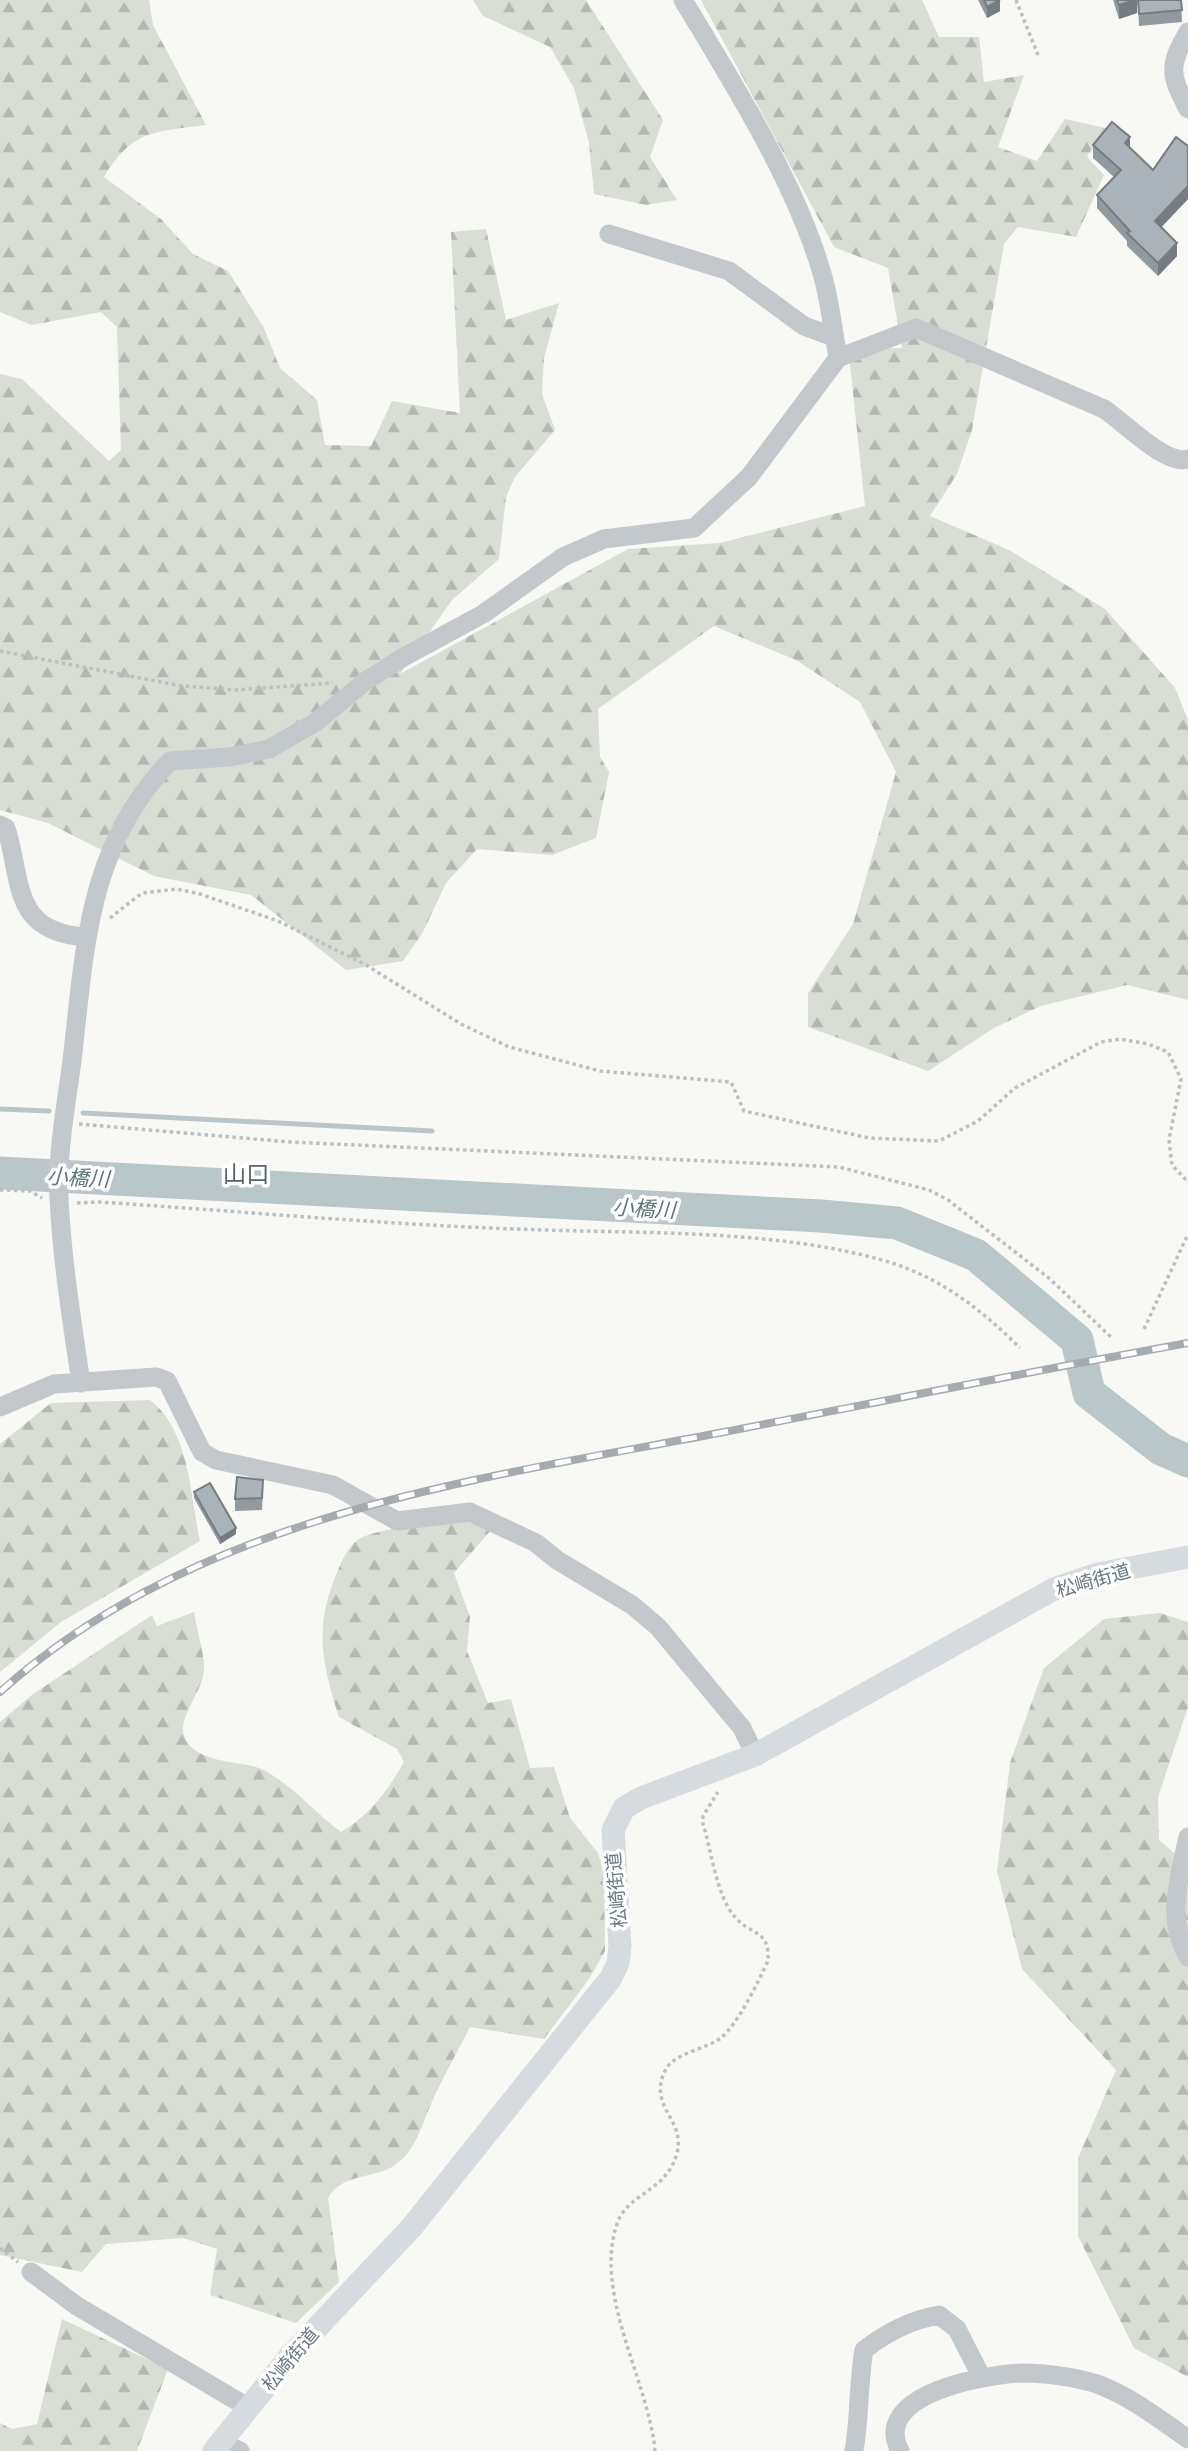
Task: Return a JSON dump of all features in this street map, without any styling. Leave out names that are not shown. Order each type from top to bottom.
[{"type":"main road","name":"松崎街道","points":[[225,2448],[249,2408],[291,2355],[411,2228],[611,1978],[618,1963],[620,1946],[612,1844],[616,1818],[624,1808],[641,1798],[755,1755],[1054,1590],[1098,1574],[1188,1557]]},
{"type":"street","points":[[683,0],[725,69],[780,173],[826,288],[838,358]]},
{"type":"street","points":[[1188,32],[1177,53],[1172,72],[1188,109]]},
{"type":"street","points":[[610,234],[729,271],[804,326],[834,337]]},
{"type":"street","points":[[81,1383],[60,1201],[64,1127],[86,937],[108,853],[121,825],[170,761],[230,757],[269,749],[316,722],[367,680],[483,614],[563,556],[604,539],[694,528],[749,477],[838,358],[916,328],[1104,409],[1129,425],[1161,455],[1171,460],[1188,459]]},
{"type":"street","points":[[0,825],[6,828],[13,868],[25,906],[45,927],[68,936],[86,937]]},
{"type":"street","points":[[0,1407],[54,1384],[156,1377],[167,1381],[202,1452],[216,1460],[332,1485],[397,1521],[470,1512],[536,1543],[632,1605],[657,1627],[742,1728],[755,1755]]},
{"type":"street","points":[[1188,1837],[1177,1885],[1175,1916],[1188,1957]]},
{"type":"street","points":[[31,2272],[77,2306],[249,2408]]},
{"type":"street","points":[[854,2451],[859,2419],[858,2386],[864,2350],[885,2333],[916,2319],[939,2315],[957,2329],[982,2378]]},
{"type":"street","points":[[900,2451],[895,2434],[899,2416],[905,2408],[928,2394],[982,2378],[1024,2373],[1095,2384],[1127,2398],[1188,2439]]},
{"type":"path","points":[[1016,0],[1038,55]]},
{"type":"path","points":[[0,652],[169,684],[236,690],[367,680]]},
{"type":"path","points":[[86,937],[142,892],[177,889],[200,894],[278,921],[366,965],[461,1024],[509,1047],[600,1070],[731,1082],[744,1111],[869,1138],[939,1140],[978,1121],[1015,1088],[1101,1042],[1120,1039],[1149,1044],[1168,1052],[1181,1079],[1169,1140],[1172,1166],[1188,1182]]},
{"type":"path","points":[[64,1127],[290,1142],[839,1167],[929,1190],[948,1200],[1049,1279],[1112,1339]]},
{"type":"path","points":[[0,1190],[30,1191],[49,1204],[60,1201],[100,1202],[486,1228],[713,1237],[845,1251],[892,1263],[960,1294],[1020,1348]]},
{"type":"path","points":[[1144,1329],[1188,1234]]},
{"type":"path","points":[[655,2451],[653,2432],[628,2356],[610,2247],[618,2220],[631,2204],[661,2184],[677,2156],[680,2142],[677,2126],[661,2104],[661,2087],[667,2068],[676,2059],[724,2035],[768,1961],[769,1948],[764,1938],[735,1918],[726,1904],[703,1824],[703,1816],[720,1789],[730,1765]]},
{"type":"green space","points":[[0,0],[149,0],[153,25],[206,125],[159,132],[136,141],[115,161],[104,177],[161,219],[193,254],[228,271],[264,328],[280,368],[317,400],[325,445],[371,446],[392,401],[460,413],[451,232],[486,229],[506,320],[559,303],[544,358],[542,394],[555,430],[515,477],[506,497],[499,559],[452,600],[400,674],[628,549],[720,543],[865,506],[850,364],[859,349],[902,348],[888,268],[834,247],[701,0],[922,0],[939,37],[979,37],[984,82],[1024,75],[998,147],[1037,161],[1065,119],[1105,128],[1087,157],[1104,175],[1076,237],[1018,227],[1004,244],[972,430],[957,474],[930,516],[1009,550],[1105,609],[1175,688],[1188,720],[1188,1000],[1127,985],[1041,1006],[994,1028],[928,1071],[808,1027],[808,993],[853,924],[896,772],[860,702],[796,660],[714,626],[598,709],[600,757],[609,772],[596,838],[552,855],[477,849],[446,883],[422,934],[403,961],[346,970],[251,895],[154,876],[48,823],[0,810],[0,374],[22,379],[109,461],[121,450],[117,327],[101,312],[32,325],[0,312]]},
{"type":"green space","points":[[473,0],[586,0],[663,120],[650,157],[677,200],[646,205],[594,194],[589,143],[574,88],[550,47],[483,16]]},
{"type":"green space","points":[[150,1400],[163,1413],[181,1446],[200,1541],[61,1622],[0,1672],[0,1444],[51,1403]]},
{"type":"green space","points":[[459,1518],[491,1530],[454,1573],[470,1617],[467,1651],[488,1703],[511,1699],[530,1768],[554,1767],[570,1818],[598,1853],[604,1873],[605,1951],[589,1979],[544,2039],[470,2027],[406,2156],[381,2172],[342,2184],[334,2189],[328,2198],[339,2282],[296,2323],[210,2295],[217,2249],[183,2238],[106,2244],[82,2272],[0,2255],[0,1722],[33,1694],[152,1615],[157,1626],[194,1612],[204,1670],[183,1725],[186,1741],[193,1749],[203,1754],[267,1772],[289,1787],[341,1832],[361,1818],[377,1801],[404,1762],[397,1749],[339,1717],[328,1680],[323,1646],[325,1612],[336,1575],[342,1560],[359,1539],[392,1529]]},
{"type":"green space","points":[[1160,1613],[1188,1622],[1188,1707],[1158,1797],[1159,1840],[1188,1865],[1188,2377],[1134,2348],[1078,2236],[1078,2158],[1116,2070],[1022,1969],[997,1871],[1010,1763],[1044,1668],[1104,1619]]},
{"type":"green space","points":[[62,2319],[168,2369],[137,2451],[0,2451],[0,2423],[12,2429],[37,2424]]},
{"type":"building","points":[[984,0],[999,0],[987,7]]},
{"type":"building","points":[[1117,0],[1135,0],[1119,5]]},
{"type":"building","points":[[1138,0],[1181,0],[1182,10],[1139,14]]},
{"type":"building","points":[[1112,122],[1130,137],[1125,143],[1153,170],[1176,137],[1188,146],[1188,186],[1155,221],[1177,243],[1158,263],[1127,233],[1130,231],[1097,195],[1121,170],[1093,145]]},
{"type":"building","points":[[237,1477],[263,1480],[262,1498],[235,1499]]},
{"type":"building","points":[[210,1483],[236,1528],[220,1538],[194,1492]]},
{"type":"waterway","points":[[0,1109],[49,1111]]},
{"type":"waterway","points":[[83,1113],[432,1131]]},
{"type":"waterway","name":"小橋川","points":[[0,1173],[821,1216],[897,1223],[976,1255],[1077,1340],[1089,1393],[1161,1449],[1188,1461]]},
{"type":"railway","points":[[0,1692],[78,1632],[162,1583],[250,1544],[342,1513],[437,1488],[533,1468],[1188,1343]]},
{"type":"district","name":"山口","points":[[246,1174]]}]
